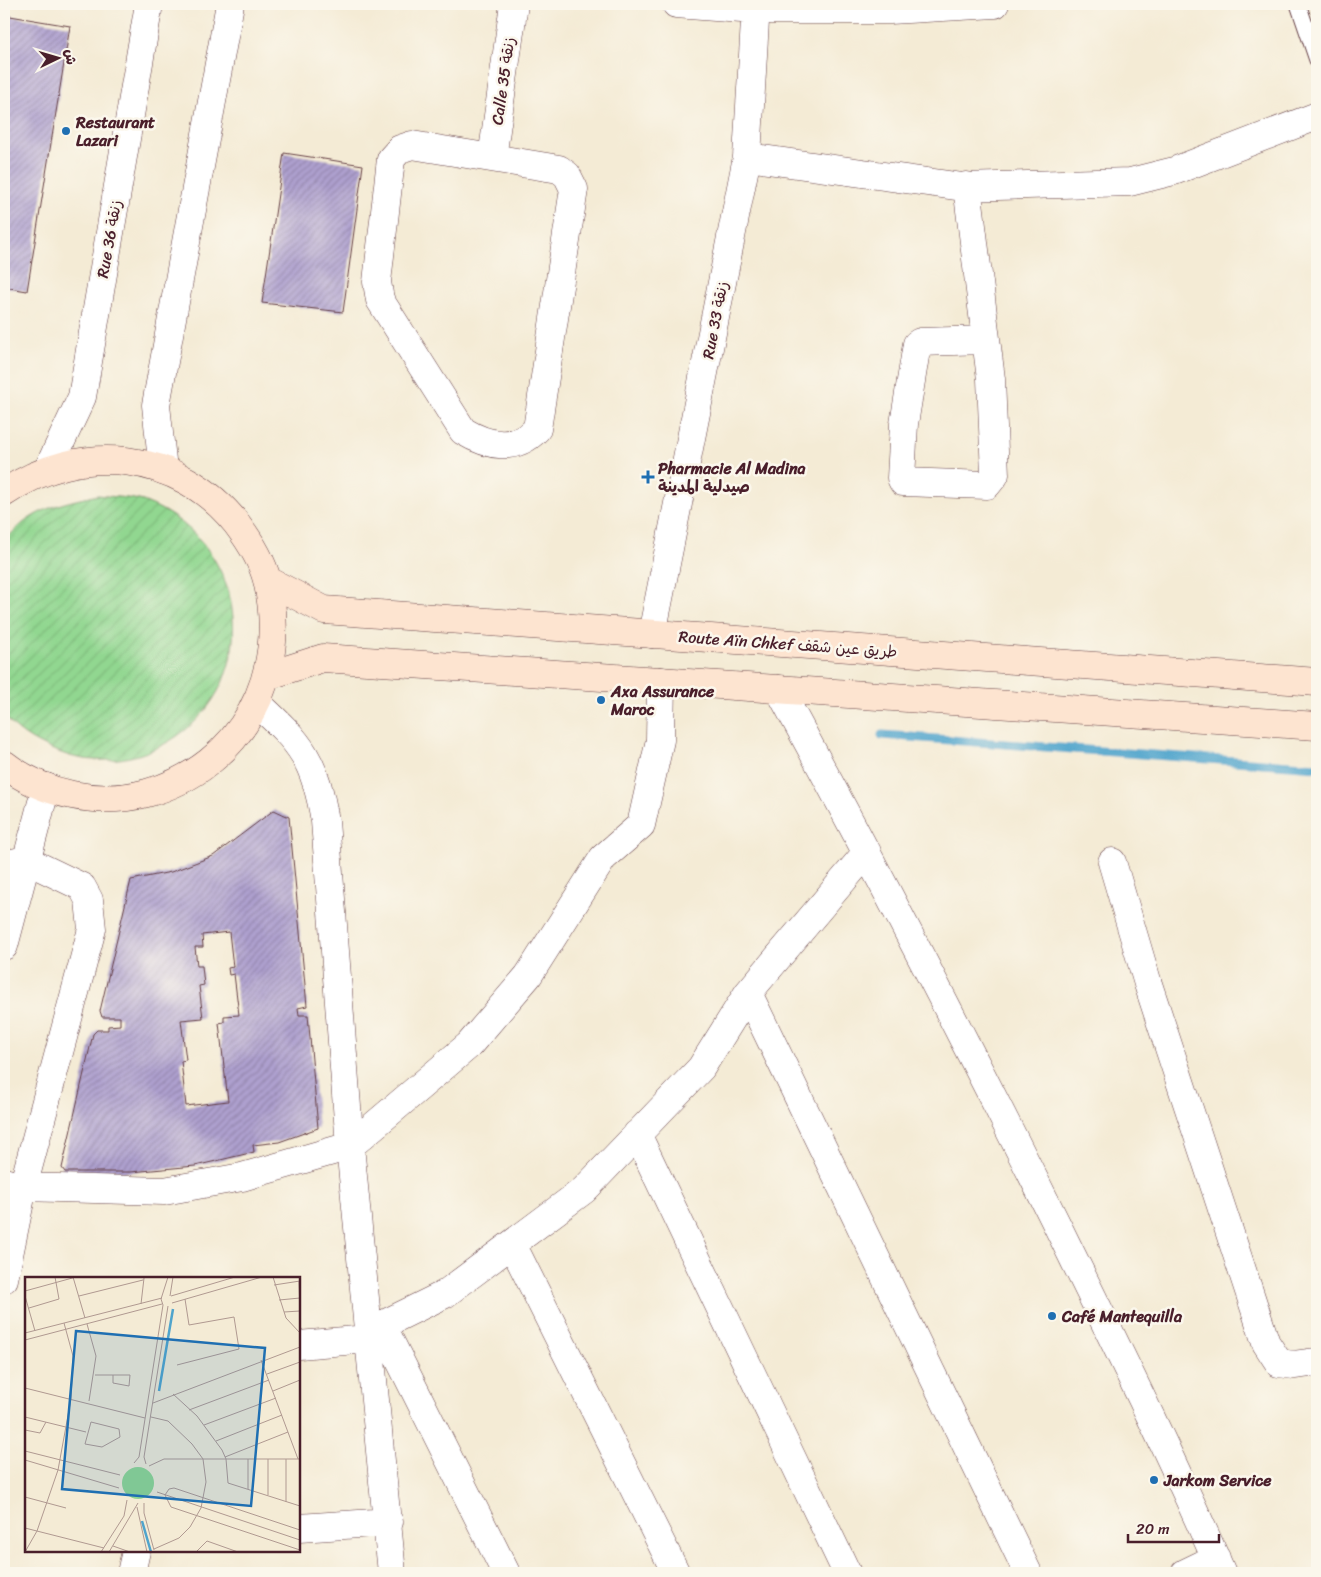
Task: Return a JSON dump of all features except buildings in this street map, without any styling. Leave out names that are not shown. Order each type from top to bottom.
[{"type":"main road","points":[[4,493],[33,475],[48,469],[76,462],[102,459],[143,463],[163,470],[200,488],[230,515],[253,548],[267,580],[273,627],[267,676],[257,703],[228,745],[203,767],[174,784],[141,794],[104,798],[71,794],[46,787],[27,779],[4,764]]},
{"type":"main road","name":"Route Aïn Chkef طريق عين شقف","points":[[267,580],[324,610],[1317,682]]},
{"type":"main road","points":[[267,676],[323,658],[1317,726]]},
{"type":"street","name":"Rue 36 زنقة","points":[[48,469],[82,397],[149,4]]},
{"type":"street","points":[[163,470],[156,405],[230,4]]},
{"type":"street","name":"Calle 35 زنقة","points":[[492,158],[514,4]]},
{"type":"street","points":[[676,4],[890,10],[996,4]]},
{"type":"street","name":"Rue 33 زنقة","points":[[652,634],[747,157],[756,7]]},
{"type":"street","points":[[747,157],[967,186],[1130,182],[1174,171],[1317,116]]},
{"type":"street","points":[[412,145],[492,158],[560,169],[567,175],[574,189],[537,429],[528,439],[498,446],[479,440],[463,431],[380,300],[377,282],[391,159],[400,150],[412,145]]},
{"type":"street","points":[[967,186],[991,379],[995,475],[987,485],[907,484],[903,482],[901,478],[904,424],[917,344],[920,342],[986,340]]},
{"type":"street","points":[[13,1184],[164,1191],[242,1177],[350,1146],[469,1045],[528,976],[603,858],[641,825],[660,740],[661,681]]},
{"type":"street","points":[[780,689],[990,1090],[1110,1333],[1219,1565],[1185,1573]]},
{"type":"street","points":[[257,703],[294,739],[309,761],[319,786],[325,821],[350,1146],[374,1332],[392,1573]]},
{"type":"street","points":[[4,946],[15,862],[46,787]]},
{"type":"street","points":[[300,1344],[374,1332],[445,1294],[584,1190],[701,1068],[748,993],[867,852]]},
{"type":"street","points":[[4,1279],[13,1184],[92,929],[92,914],[89,900],[82,887],[15,862]]},
{"type":"street","points":[[1112,862],[1148,984],[1266,1343],[1279,1362],[1294,1365],[1317,1362]]},
{"type":"street","points":[[748,993],[1028,1573]]},
{"type":"street","points":[[637,1134],[847,1573]]},
{"type":"street","points":[[512,1244],[676,1573]]},
{"type":"street","points":[[374,1332],[506,1573]]},
{"type":"street","points":[[300,1528],[388,1522]]},
{"type":"street","points":[[130,1573],[136,1552]]},
{"type":"lane","points":[[1298,4],[1317,60]]},
{"type":"green space","points":[[98,495],[143,501],[182,523],[210,552],[227,588],[234,626],[229,664],[213,700],[186,730],[147,752],[109,760],[89,760],[51,749],[25,735],[4,715],[4,542],[24,522],[46,509]]},
{"type":"waterway","points":[[882,735],[1317,767]]},
{"type":"place","name":"Restaurant Lazari","points":[[66,131]]},
{"type":"place","name":"Pharmacie Al Madina صيدلية المدينة","points":[[648,477]]},
{"type":"place","name":"Axa Assurance Maroc","points":[[601,700]]},
{"type":"place","name":"Café Mantequilla","points":[[1052,1316]]},
{"type":"place","name":"Jarkom Service","points":[[1154,1480]]}]
